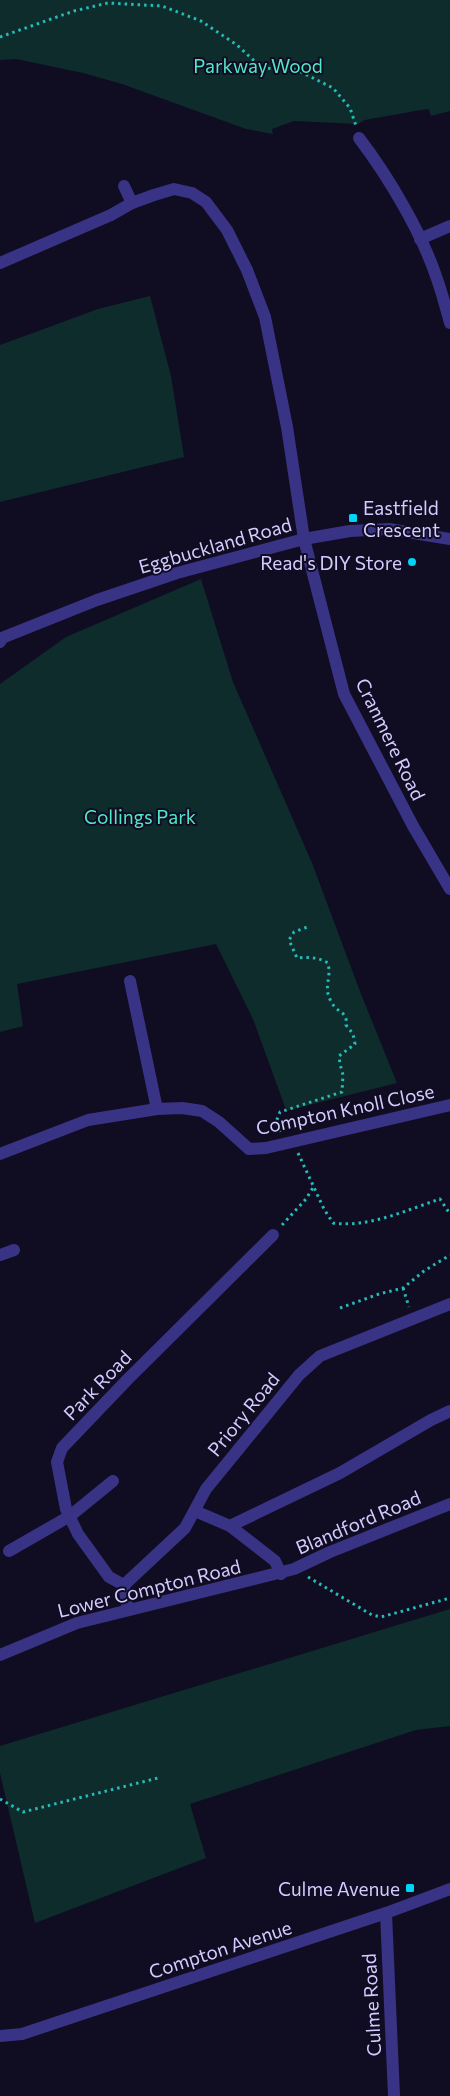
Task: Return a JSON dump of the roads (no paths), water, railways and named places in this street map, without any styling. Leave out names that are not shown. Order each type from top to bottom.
[{"type":"street","points":[[359,138],[381,167],[420,239],[437,278],[450,323]]},
{"type":"street","points":[[124,186],[132,203]]},
{"type":"street","points":[[0,264],[111,215],[132,203],[154,195],[174,189],[192,193],[206,202],[228,230],[247,270],[265,317],[287,427],[304,539]]},
{"type":"street","points":[[420,239],[450,226]]},
{"type":"street","name":"Eggbuckland Road","points":[[1,639],[97,600],[177,573],[304,539],[350,531],[389,529],[450,540]]},
{"type":"street","name":"Cranmere Road","points":[[304,539],[344,694],[412,826],[450,889]]},
{"type":"street","points":[[0,1154],[88,1120],[157,1109],[130,981]]},
{"type":"street","name":"Compton Knoll Close","points":[[157,1109],[182,1108],[202,1111],[218,1122],[249,1149],[288,1143],[450,1105]]},
{"type":"street","name":"Park Road","points":[[124,1585],[109,1578],[78,1534],[70,1516],[59,1479],[57,1462],[62,1448],[127,1380],[273,1235]]},
{"type":"street","points":[[0,1256],[14,1250]]},
{"type":"street","name":"Priory Road","points":[[124,1585],[185,1528],[206,1489],[299,1375],[320,1356],[450,1304]]},
{"type":"street","points":[[230,1526],[340,1473],[450,1411]]},
{"type":"street","points":[[9,1551],[70,1516],[113,1482]]},
{"type":"street","name":"Blandford Road","points":[[281,1574],[330,1552],[450,1504]]},
{"type":"street","points":[[194,1511],[230,1526],[274,1561],[281,1574]]},
{"type":"street","name":"Lower Compton Road","points":[[0,1655],[77,1623],[281,1574]]},
{"type":"street","points":[[124,1585],[128,1610]]},
{"type":"street","name":"Compton Avenue","points":[[0,2036],[22,2034],[386,1913],[450,1889]]},
{"type":"street","name":"Culme Road","points":[[386,1913],[394,2096]]},
{"type":"place","name":"Eastfield Crescent","points":[[353,518]]},
{"type":"place","name":"Read's DIY Store","points":[[412,562]]},
{"type":"place","name":"Culme Avenue","points":[[410,1888]]},
{"type":"park label","name":"Parkway Wood","points":[[258,65]]},
{"type":"park label","name":"Collings Park","points":[[140,816]]}]
